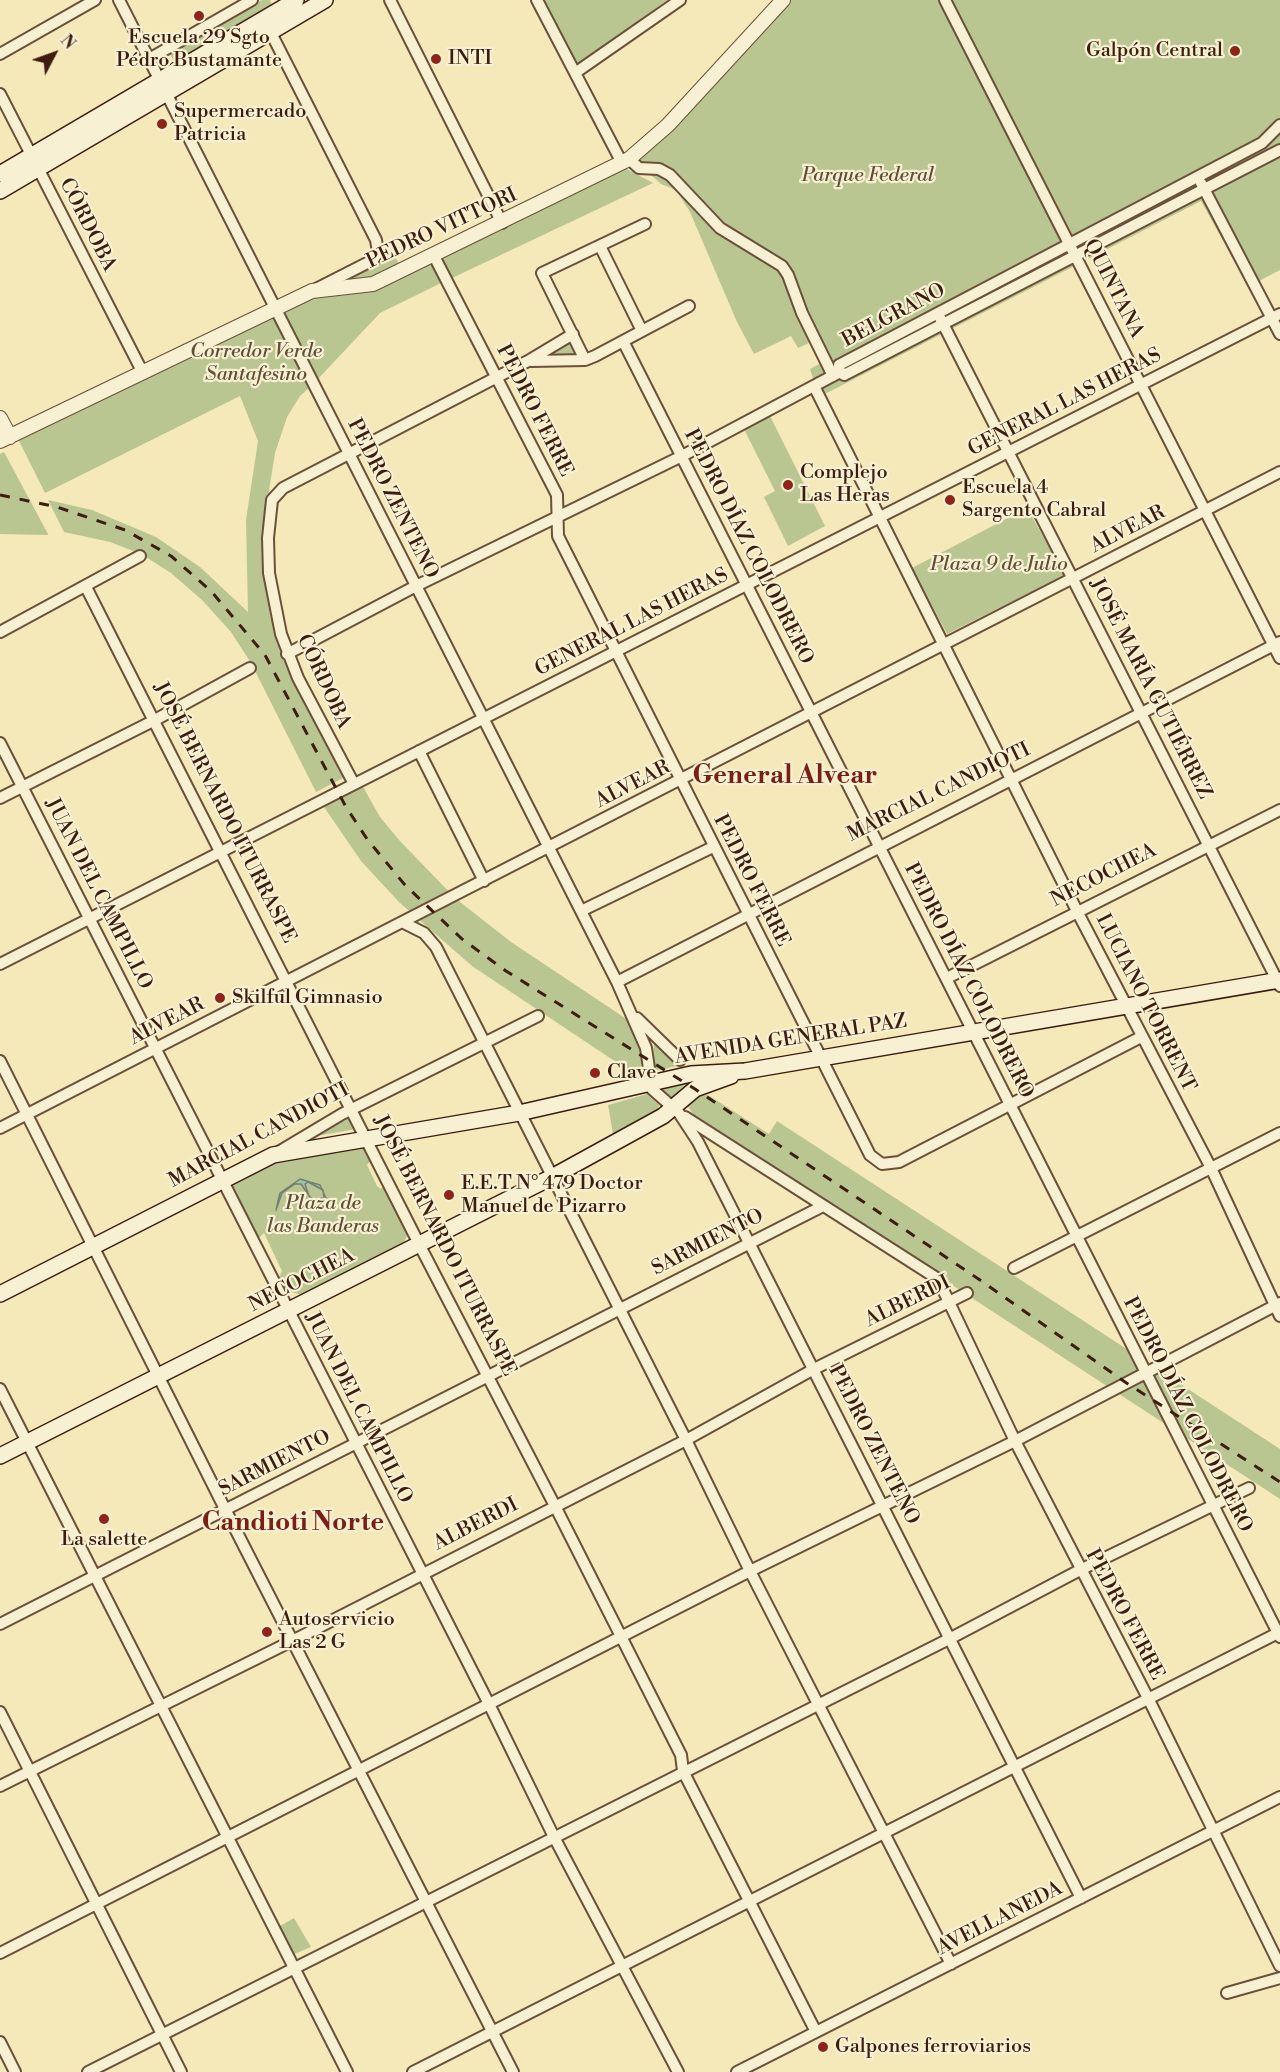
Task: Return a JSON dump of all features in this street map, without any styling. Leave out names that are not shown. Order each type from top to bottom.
[{"type":"main road","points":[[0,191],[34,162],[267,26],[288,7],[325,0]]},
{"type":"main road","points":[[0,174],[34,162]]},
{"type":"main road","name":"AVENIDA GENERAL PAZ","points":[[273,1155],[519,1113],[692,1074],[746,1071],[1279,982]]},
{"type":"main road","name":"NECOCHEA","points":[[0,1456],[552,1177],[676,1111],[695,1089],[746,1071]]},
{"type":"main road","name":"MARCIAL CANDIOTI","points":[[0,1294],[273,1155]]},
{"type":"street","points":[[0,54],[95,0]]},
{"type":"street","name":"PEDRO ZENTENO","points":[[119,0],[633,1014],[646,1048],[650,1085],[657,1096],[676,1111],[698,1142],[1081,1898]]},
{"type":"street","points":[[149,59],[252,0]]},
{"type":"street","points":[[390,0],[502,224]]},
{"type":"street","points":[[537,0],[575,73],[626,161],[639,168],[659,169],[670,175],[720,228],[782,266],[788,274],[802,313],[837,374]]},
{"type":"street","points":[[575,73],[680,0]]},
{"type":"street","name":"PEDRO VITTORI","points":[[5,439],[312,291],[373,284],[502,224],[626,161],[668,124],[783,0]]},
{"type":"street","name":"QUINTANA","points":[[945,0],[1205,511],[1277,644],[1280,658]]},
{"type":"street","points":[[267,26],[376,240],[378,252],[372,260],[312,291]]},
{"type":"street","name":"CÓRDOBA","points":[[0,94],[143,373]]},
{"type":"street","name":"BELGRANO","points":[[287,654],[416,586],[558,519],[682,456],[837,374],[844,375],[1069,242],[1262,143],[1280,125]]},
{"type":"street","name":"BELGRANO","points":[[940,318],[1075,254],[1280,150]]},
{"type":"street","points":[[1198,176],[1276,316],[1280,334]]},
{"type":"street","points":[[585,360],[542,273],[645,224]]},
{"type":"street","points":[[600,246],[642,331]]},
{"type":"street","name":"PEDRO FERRE","points":[[434,256],[557,495],[558,536],[863,1144],[878,1163],[887,1165],[899,1162],[1011,1106]]},
{"type":"street","points":[[528,361],[585,360],[689,306]]},
{"type":"street","name":"GENERAL LAS HERAS","points":[[0,964],[1276,316]]},
{"type":"street","name":"JOSÉ MARÍA GUTIÉRREZ","points":[[940,318],[1279,982]]},
{"type":"street","points":[[349,454],[528,361],[573,334]]},
{"type":"street","name":"PEDRO DÍAZ COLODRERO","points":[[624,341],[1279,1634]]},
{"type":"street","name":"LUCIANO TORRENT","points":[[814,386],[1078,913],[1211,1168],[1278,1308]]},
{"type":"street","points":[[0,418],[5,439]]},
{"type":"street","name":"CÓRDOBA","points":[[349,454],[283,488],[272,500],[268,538],[271,589],[287,654],[354,784]]},
{"type":"street","name":"ALVEAR","points":[[0,1128],[1280,472]]},
{"type":"street","points":[[0,632],[140,556]]},
{"type":"street","name":"JOSÉ BERNARDO ITURRASPE","points":[[86,586],[681,1755],[683,1771],[749,1902]]},
{"type":"street","name":"MARCIAL CANDIOTI","points":[[617,982],[747,913],[1012,782],[1277,644]]},
{"type":"street","points":[[0,798],[155,720],[250,668]]},
{"type":"street","name":"JUAN DEL CAMPILLO","points":[[0,743],[157,1047],[554,1836],[678,2072]]},
{"type":"street","points":[[419,751],[484,881]]},
{"type":"street","name":"NECOCHEA","points":[[947,978],[1280,810]]},
{"type":"street","points":[[581,911],[713,847]]},
{"type":"street","points":[[402,922],[414,926],[431,941],[951,1964]]},
{"type":"street","name":"PEDRO ZENTENO","points":[[633,1014],[680,1060]]},
{"type":"street","name":"MARCIAL CANDIOTI","points":[[273,1155],[352,1109],[538,1016]]},
{"type":"street","points":[[1011,1106],[1142,1037]]},
{"type":"street","points":[[0,1061],[158,1377],[513,2072]]},
{"type":"street","points":[[676,1111],[823,1206]]},
{"type":"street","points":[[1014,1268],[1280,1133]]},
{"type":"street","name":"PEDRO FERRE","points":[[823,1206],[938,1280],[1015,1441],[1149,1700],[1280,1966]]},
{"type":"street","name":"SARMIENTO","points":[[0,1624],[618,1307],[823,1206]]},
{"type":"street","name":"ALBERDI","points":[[0,1786],[292,1641],[421,1573],[686,1440],[814,1369],[967,1293]]},
{"type":"street","points":[[0,1953],[750,1571],[1015,1441],[1145,1372],[1278,1308]]},
{"type":"street","points":[[0,1389],[347,2072]]},
{"type":"street","points":[[88,2072],[951,1638],[1080,1570],[1249,1488]]},
{"type":"street","points":[[413,2072],[1279,1634]]},
{"type":"street","points":[[0,1712],[181,2072]]},
{"type":"street","name":"AVELLANEDA","points":[[737,2072],[1280,1797]]},
{"type":"street","points":[[749,1902],[816,2032]]},
{"type":"street","points":[[1227,1993],[1280,1978]]},
{"type":"street","points":[[0,2042],[15,2072]]},
{"type":"green space","points":[[262,0],[270,0],[273,7],[175,63],[170,54]]},
{"type":"green space","points":[[542,0],[667,0],[577,66]]},
{"type":"green space","name":"Parque Federal","points":[[788,0],[1280,0],[1280,270],[1257,282],[1232,257],[1201,201],[819,397],[810,369],[821,363],[811,342],[798,348],[791,336],[754,354],[737,322],[690,212],[676,190],[661,184],[634,160]]},
{"type":"green space","points":[[623,167],[653,183],[450,279],[439,257]]},
{"type":"green space","points":[[393,252],[400,266],[372,280],[326,286]]},
{"type":"green space","points":[[432,260],[443,282],[380,313],[317,380],[284,312],[314,297]]},
{"type":"green space","name":"Corredor Verde Santafesino","points":[[274,316],[309,388],[300,396],[287,417],[275,453],[267,503],[267,587],[272,616],[287,664],[345,777],[316,792],[251,663],[231,632],[202,600],[171,573],[141,554],[110,542],[64,532],[48,500],[92,510],[156,537],[200,567],[248,612],[246,520],[258,441],[240,396],[45,493],[18,439]]},
{"type":"green space","points":[[572,335],[583,359],[535,358]]},
{"type":"green space","name":"Complejo Las Heras","points":[[770,416],[825,526],[788,546],[764,497],[775,491],[744,429]]},
{"type":"green space","points":[[4,452],[48,535],[0,534],[0,454]]},
{"type":"green space","name":"Plaza 9 de Julio","points":[[1027,508],[1065,575],[947,634],[912,568]]},
{"type":"green space","points":[[362,785],[380,817],[455,898],[511,942],[631,1022],[642,1053],[640,1075],[637,1076],[472,966],[399,902],[361,861],[322,804]]},
{"type":"green space","points":[[654,1040],[682,1065],[653,1071]]},
{"type":"green space","points":[[690,1080],[671,1098],[666,1097],[658,1088]]},
{"type":"green space","points":[[647,1094],[659,1105],[657,1112],[613,1134],[608,1105]]},
{"type":"green space","points":[[708,1095],[769,1134],[777,1121],[1280,1449],[1280,1499],[696,1118],[686,1104],[700,1096]]},
{"type":"green space","points":[[350,1118],[356,1129],[311,1137]]},
{"type":"green space","name":"Plaza de las Banderas","points":[[356,1143],[373,1158],[367,1165],[377,1186],[381,1189],[385,1183],[409,1232],[403,1244],[302,1295],[281,1289],[277,1281],[282,1271],[264,1233],[257,1240],[231,1187],[237,1176],[274,1157]]},
{"type":"green space","points":[[294,1918],[311,1947],[292,1955],[278,1927]]},
{"type":"shaded area","points":[[300,1179],[320,1185],[322,1190],[308,1182],[305,1184],[309,1195],[301,1184],[295,1184],[282,1193],[276,1210],[280,1193]]},
{"type":"shaded area","points":[[323,1192],[326,1198],[320,1202],[313,1201],[310,1197],[314,1200],[324,1198]]},
{"type":"railway","points":[[0,495],[57,507],[125,530],[171,556],[211,591],[265,655],[346,807],[367,839],[405,885],[462,939],[506,971],[695,1089],[980,1280],[1125,1382],[1280,1482]]},
{"type":"place","name":"Escuela 29 Sgto Pédro Bustamante","points":[[199,16]]},
{"type":"place","name":"Galpón Central","points":[[1235,51]]},
{"type":"place","name":"INTI","points":[[436,59]]},
{"type":"place","name":"Supermercado Patricia","points":[[162,124]]},
{"type":"place","name":"Complejo Las Heras","points":[[788,485]]},
{"type":"place","name":"Escuela 4 Sargento Cabral","points":[[950,500]]},
{"type":"place","name":"Skilful Gimnasio","points":[[220,998]]},
{"type":"place","name":"Clave","points":[[595,1073]]},
{"type":"place","name":"E.E.T N° 479 Doctor Manuel de Pizarro","points":[[449,1195]]},
{"type":"place","name":"La salette","points":[[104,1519]]},
{"type":"place","name":"Autoservicio Las 2 G","points":[[267,1632]]},
{"type":"place","name":"Galpones ferroviarios","points":[[823,2047]]},
{"type":"district","name":"General Alvear","points":[[785,777]]},
{"type":"district","name":"Candioti Norte","points":[[293,1524]]}]
